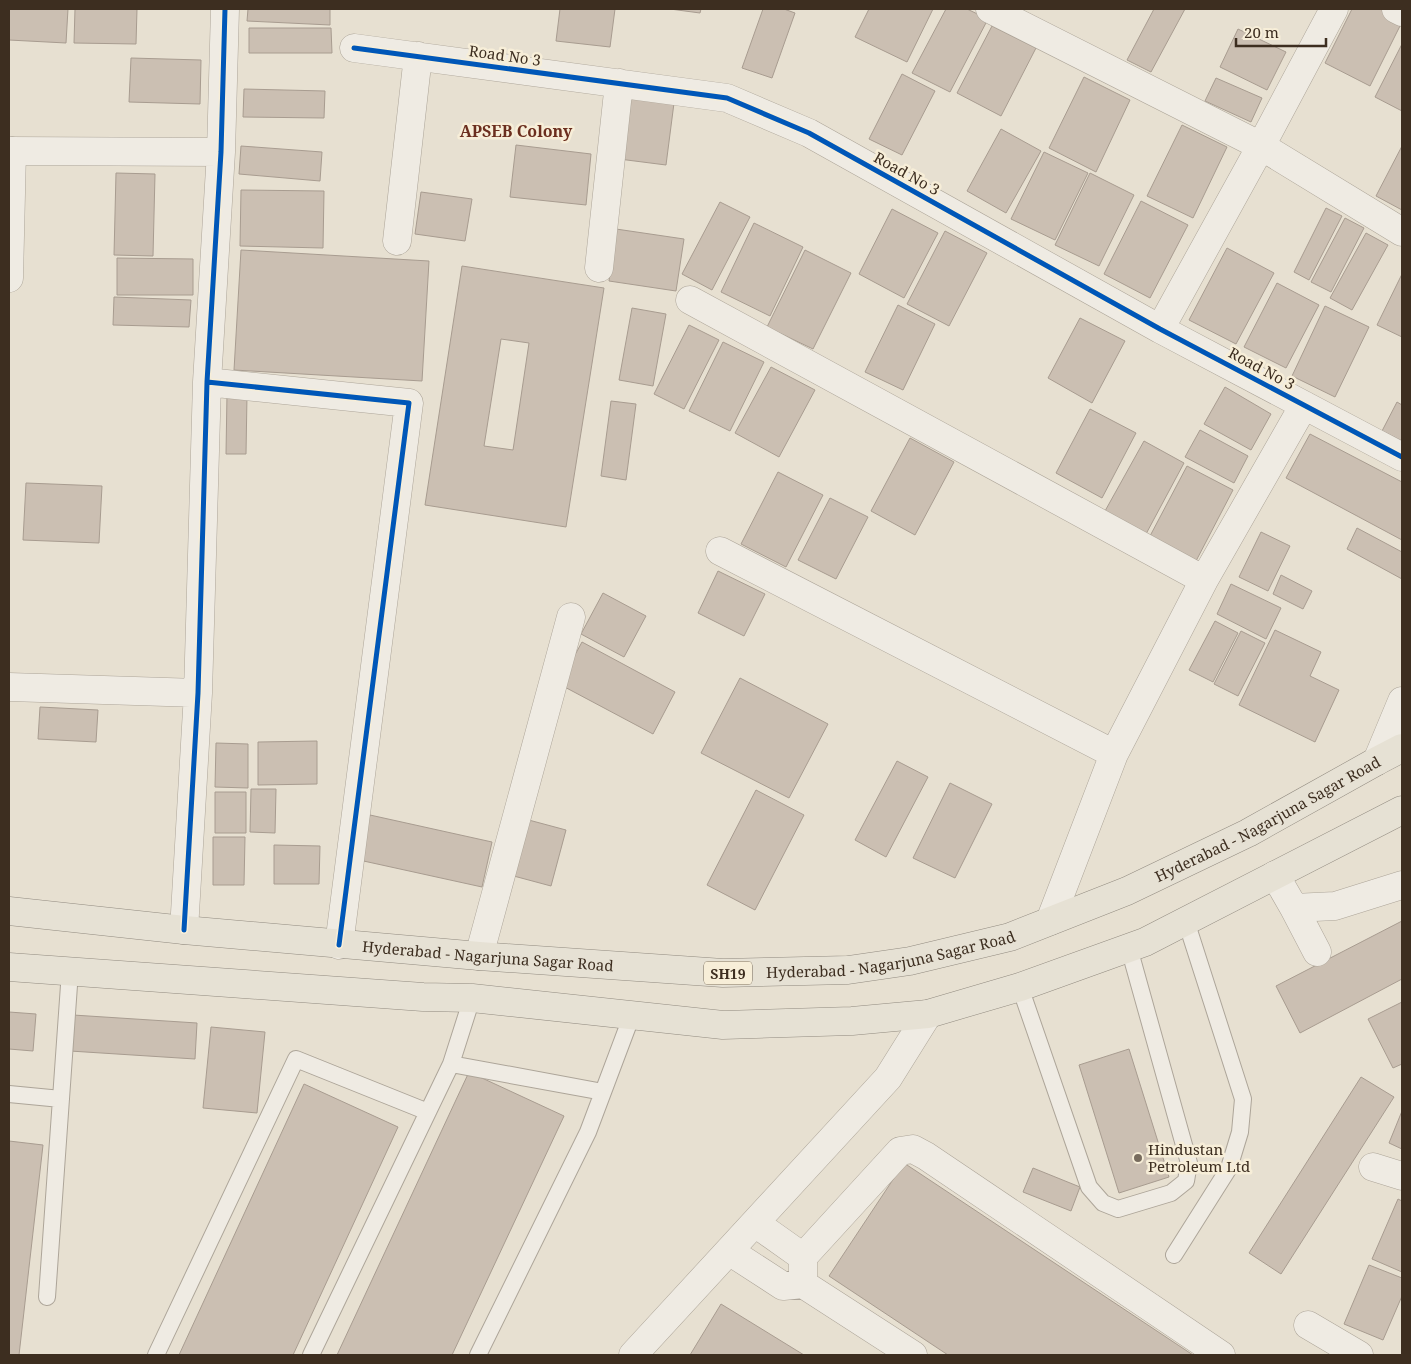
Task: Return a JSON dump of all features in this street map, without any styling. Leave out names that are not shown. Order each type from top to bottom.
[{"type":"main road","name":"Hyderabad - Nagarjuna Sagar Road","points":[[9,911],[184,930],[479,956],[723,973],[848,970],[910,961],[1010,937],[1127,891],[1240,837],[1402,748]]},
{"type":"main road","points":[[9,967],[413,996],[472,998],[723,1025],[852,1022],[928,1014],[1020,987],[1145,942],[1402,810]]},
{"type":"street","points":[[184,930],[198,693],[207,382],[221,152],[225,9]]},
{"type":"street","points":[[990,9],[1261,146],[1402,232]]},
{"type":"street","points":[[1160,329],[1334,9]]},
{"type":"street","points":[[1396,9],[1402,12]]},
{"type":"street","name":"Road No 3","points":[[354,48],[727,98],[810,132],[1160,329],[1402,457]]},
{"type":"street","points":[[397,241],[418,56]]},
{"type":"street","points":[[599,268],[619,83]]},
{"type":"street","points":[[9,278],[11,151],[221,152]]},
{"type":"street","points":[[690,300],[1204,580]]},
{"type":"street","points":[[207,382],[409,403],[339,944]]},
{"type":"street","points":[[1050,921],[1114,754],[1204,580],[1304,405]]},
{"type":"street","points":[[720,552],[1114,754]]},
{"type":"street","points":[[479,956],[571,617]]},
{"type":"street","points":[[9,687],[198,693]]},
{"type":"street","points":[[1377,761],[1402,701]]},
{"type":"street","points":[[1275,875],[1317,952]]},
{"type":"street","points":[[1294,908],[1335,906],[1402,885]]},
{"type":"street","points":[[633,1355],[888,1078],[928,1014]]},
{"type":"street","points":[[729,1251],[783,1286],[803,1270],[900,1151],[912,1149],[926,1156],[1221,1355]]},
{"type":"street","points":[[1374,1168],[1402,1176]]},
{"type":"street","points":[[755,1223],[803,1270],[913,1355]]},
{"type":"street","points":[[1308,1325],[1359,1355]]},
{"type":"lane","points":[[1174,1255],[1229,1168],[1240,1132],[1243,1099],[1186,921]]},
{"type":"lane","points":[[1020,987],[1089,1187],[1103,1202],[1118,1209],[1172,1192],[1186,1181],[1189,1163],[1128,948]]},
{"type":"lane","points":[[47,1297],[70,971]]},
{"type":"lane","points":[[311,1355],[451,1064],[472,998]]},
{"type":"lane","points":[[478,1355],[588,1132],[632,1015]]},
{"type":"lane","points":[[156,1355],[296,1059],[428,1112]]},
{"type":"lane","points":[[451,1064],[603,1092]]},
{"type":"lane","points":[[9,1094],[61,1100]]},
{"type":"building","points":[[9,9],[68,9],[66,43],[9,40]]},
{"type":"building","points":[[75,9],[137,9],[136,44],[74,43]]},
{"type":"building","points":[[248,9],[330,9],[330,25],[247,21]]},
{"type":"building","points":[[560,9],[615,9],[610,47],[556,41]]},
{"type":"building","points":[[670,9],[701,9],[700,13]]},
{"type":"building","points":[[763,9],[784,9],[795,13],[772,78],[742,68]]},
{"type":"building","points":[[869,9],[933,9],[907,62],[855,37]]},
{"type":"building","points":[[946,9],[967,9],[988,19],[950,92],[912,73]]},
{"type":"building","points":[[1154,9],[1185,9],[1151,72],[1127,60]]},
{"type":"building","points":[[1352,9],[1384,9],[1402,22],[1370,86],[1325,63]]},
{"type":"building","points":[[992,26],[1036,48],[1001,116],[957,93]]},
{"type":"building","points":[[249,28],[331,28],[332,53],[249,53]]},
{"type":"building","points":[[1238,29],[1286,52],[1267,90],[1220,67]]},
{"type":"building","points":[[1402,44],[1402,111],[1375,97]]},
{"type":"building","points":[[131,58],[201,60],[200,104],[129,102]]},
{"type":"building","points":[[902,74],[935,91],[902,155],[869,139]]},
{"type":"building","points":[[1084,77],[1130,100],[1096,172],[1049,148]]},
{"type":"building","points":[[1216,78],[1262,98],[1251,122],[1205,101]]},
{"type":"building","points":[[244,89],[325,91],[324,118],[243,117]]},
{"type":"building","points":[[628,97],[674,103],[666,165],[619,159]]},
{"type":"building","points":[[1182,125],[1227,147],[1193,218],[1147,196]]},
{"type":"building","points":[[1001,129],[1041,151],[1006,213],[967,191]]},
{"type":"building","points":[[516,145],[591,154],[586,205],[510,197]]},
{"type":"building","points":[[241,146],[322,152],[320,181],[239,174]]},
{"type":"building","points":[[1402,146],[1402,210],[1376,196]]},
{"type":"building","points":[[1044,152],[1088,173],[1055,240],[1011,219]]},
{"type":"building","points":[[116,173],[155,174],[153,256],[114,255]]},
{"type":"building","points":[[1090,173],[1134,195],[1099,266],[1055,245]]},
{"type":"building","points":[[241,190],[324,191],[323,248],[240,246]]},
{"type":"building","points":[[421,192],[472,199],[465,241],[415,234]]},
{"type":"building","points":[[1141,201],[1188,225],[1150,298],[1104,274]]},
{"type":"building","points":[[720,202],[750,217],[712,290],[682,274]]},
{"type":"building","points":[[1326,208],[1342,216],[1309,280],[1294,272]]},
{"type":"building","points":[[892,209],[938,233],[904,298],[859,274]]},
{"type":"building","points":[[1345,218],[1364,228],[1331,292],[1311,282]]},
{"type":"building","points":[[754,223],[803,247],[770,316],[721,292]]},
{"type":"building","points":[[616,229],[684,239],[676,291],[609,281]]},
{"type":"building","points":[[945,231],[987,253],[949,326],[907,304]]},
{"type":"building","points":[[1366,233],[1388,245],[1352,310],[1330,298]]},
{"type":"building","points":[[1227,248],[1274,273],[1236,344],[1189,320]]},
{"type":"building","points":[[241,250],[429,261],[422,381],[234,370]]},
{"type":"building","points":[[805,250],[851,273],[813,349],[767,327]]},
{"type":"building","points":[[117,258],[193,259],[193,295],[117,295]]},
{"type":"building","points":[[462,266],[604,288],[566,527],[425,505]],"holes":[[[501,339],[529,343],[513,450],[484,446]]]},
{"type":"building","points":[[1402,274],[1402,337],[1377,325]]},
{"type":"building","points":[[1277,283],[1319,305],[1286,368],[1244,347]]},
{"type":"building","points":[[114,297],[191,300],[189,327],[113,325]]},
{"type":"building","points":[[898,305],[935,324],[903,390],[865,372]]},
{"type":"building","points":[[1325,306],[1369,327],[1335,397],[1292,376]]},
{"type":"building","points":[[632,308],[666,314],[653,386],[619,380]]},
{"type":"building","points":[[1080,318],[1125,341],[1092,403],[1048,378]]},
{"type":"building","points":[[689,325],[719,340],[684,409],[654,394]]},
{"type":"building","points":[[723,342],[764,362],[730,431],[689,411]]},
{"type":"building","points":[[771,367],[815,390],[779,457],[735,433]]},
{"type":"building","points":[[1225,387],[1271,414],[1251,450],[1204,424]]},
{"type":"building","points":[[227,394],[247,395],[246,454],[226,454]]},
{"type":"building","points":[[611,401],[636,404],[626,480],[601,476]]},
{"type":"building","points":[[1397,402],[1402,405],[1402,441],[1382,431]]},
{"type":"building","points":[[1090,409],[1136,433],[1102,498],[1056,473]]},
{"type":"building","points":[[1200,430],[1248,456],[1234,483],[1185,457]]},
{"type":"building","points":[[1310,434],[1402,482],[1402,540],[1286,478]]},
{"type":"building","points":[[910,438],[954,462],[915,535],[871,511]]},
{"type":"building","points":[[1144,441],[1184,463],[1146,534],[1105,511]]},
{"type":"building","points":[[1187,466],[1233,490],[1196,561],[1150,536]]},
{"type":"building","points":[[778,472],[823,495],[786,567],[741,544]]},
{"type":"building","points":[[26,483],[102,486],[99,543],[23,540]]},
{"type":"building","points":[[830,498],[868,517],[836,579],[798,560]]},
{"type":"building","points":[[1357,528],[1402,552],[1402,579],[1347,549]]},
{"type":"building","points":[[1261,532],[1290,546],[1268,591],[1239,577]]},
{"type":"building","points":[[718,571],[765,594],[744,636],[698,613]]},
{"type":"building","points":[[1281,575],[1312,591],[1303,609],[1273,594]]},
{"type":"building","points":[[1231,584],[1281,608],[1266,639],[1217,614]]},
{"type":"building","points":[[603,593],[646,616],[624,657],[581,634]]},
{"type":"building","points":[[1215,621],[1238,633],[1213,682],[1189,670]]},
{"type":"building","points":[[1275,630],[1321,652],[1310,676],[1339,690],[1315,742],[1239,705]]},
{"type":"building","points":[[1241,631],[1265,643],[1238,696],[1214,684]]},
{"type":"building","points":[[582,642],[675,692],[653,734],[559,684]]},
{"type":"building","points":[[740,678],[828,724],[789,798],[701,753]]},
{"type":"building","points":[[40,707],[98,710],[96,742],[38,739]]},
{"type":"building","points":[[317,741],[317,784],[258,785],[258,742]]},
{"type":"building","points":[[216,743],[248,744],[248,788],[215,787]]},
{"type":"building","points":[[897,761],[928,777],[886,857],[855,840]]},
{"type":"building","points":[[950,783],[992,804],[955,878],[913,858]]},
{"type":"building","points":[[251,789],[276,789],[275,833],[250,832]]},
{"type":"building","points":[[756,790],[804,815],[755,910],[707,885]]},
{"type":"building","points":[[215,792],[246,792],[246,833],[215,833]]},
{"type":"building","points":[[370,815],[492,842],[482,887],[359,860]]},
{"type":"building","points":[[525,819],[566,830],[551,886],[510,875]]},
{"type":"building","points":[[213,837],[245,837],[244,885],[213,885]]},
{"type":"building","points":[[274,845],[320,846],[319,884],[274,884]]},
{"type":"building","points":[[1402,921],[1402,979],[1300,1033],[1276,986]]},
{"type":"building","points":[[1402,1002],[1402,1064],[1393,1068],[1368,1019]]},
{"type":"building","points":[[9,1012],[36,1014],[33,1051],[9,1049]]},
{"type":"building","points":[[73,1015],[197,1023],[195,1059],[70,1051]]},
{"type":"building","points":[[211,1027],[265,1032],[257,1113],[203,1108]]},
{"type":"building","points":[[1129,1049],[1169,1177],[1119,1193],[1079,1065]]},
{"type":"building","points":[[469,1072],[564,1116],[452,1355],[337,1355]]},
{"type":"building","points":[[1361,1077],[1394,1097],[1281,1274],[1249,1253]]},
{"type":"building","points":[[304,1084],[398,1127],[293,1355],[179,1355]]},
{"type":"building","points":[[1402,1111],[1402,1149],[1389,1143]]},
{"type":"building","points":[[9,1141],[43,1145],[19,1355],[9,1355]]},
{"type":"building","points":[[904,1163],[1193,1355],[948,1355],[829,1276]]},
{"type":"building","points":[[1033,1168],[1080,1187],[1071,1211],[1023,1192]]},
{"type":"building","points":[[1398,1199],[1402,1201],[1402,1272],[1372,1259]]},
{"type":"building","points":[[1369,1265],[1402,1278],[1402,1296],[1383,1340],[1344,1324]]},
{"type":"building","points":[[721,1304],[804,1355],[690,1355]]},
{"type":"cycle path","points":[[184,930],[198,693],[207,382],[221,152],[225,9]]},
{"type":"cycle path","points":[[354,48],[727,98],[809,133],[1160,329],[1402,457]]},
{"type":"cycle path","points":[[207,382],[409,403],[339,945]]},
{"type":"place","name":"Hindustan Petroleum Ltd","points":[[1138,1158]]},
{"type":"district","name":"APSEB Colony","points":[[516,131]]}]
